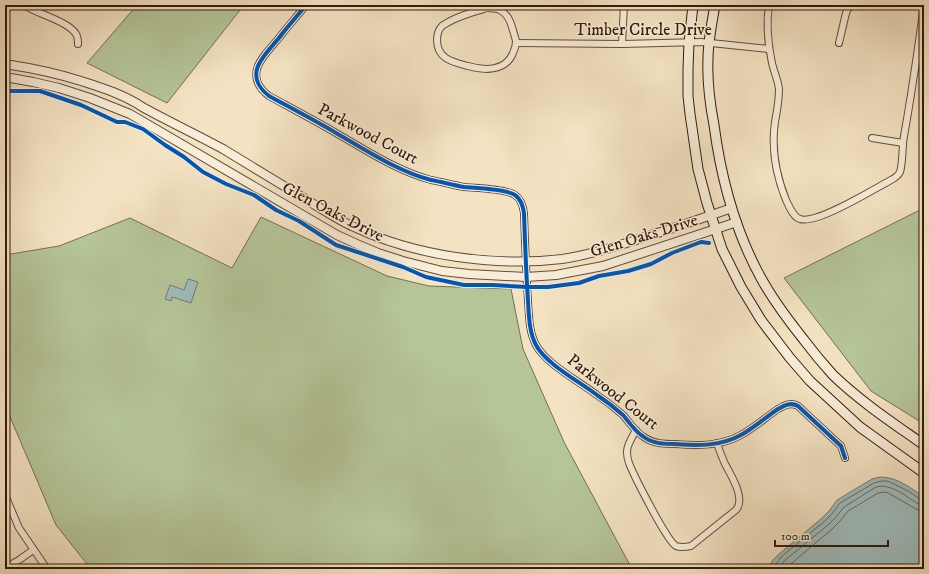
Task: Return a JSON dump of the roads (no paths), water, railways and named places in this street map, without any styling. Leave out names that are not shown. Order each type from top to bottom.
[{"type":"main road","points":[[693,5],[689,43],[688,96],[690,114],[698,169],[706,203],[722,249],[745,294],[761,320],[810,381],[860,427],[924,473]]},
{"type":"main road","points":[[715,5],[708,60],[711,106],[721,168],[732,208],[750,255],[761,277],[787,319],[832,373],[849,390],[924,445]]},
{"type":"street","points":[[24,5],[68,26],[76,35],[78,44]]},
{"type":"street","name":"Parkwood Court","points":[[306,5],[260,63],[257,69],[257,80],[262,91],[368,151],[411,173],[462,186],[506,191],[514,194],[523,206],[524,213],[526,277],[532,334],[536,346],[556,366],[609,403],[623,415],[643,437],[649,440],[660,443],[695,446],[726,441],[741,435],[778,409],[792,404],[798,406],[841,446],[845,458]]},
{"type":"street","points":[[622,44],[624,5]]},
{"type":"street","points":[[769,5],[769,49],[779,90],[775,122],[774,154],[776,167],[787,202],[796,218],[801,220],[808,220],[825,214],[896,178],[899,174],[901,170],[903,143],[924,5]]},
{"type":"street","points":[[838,43],[846,13],[850,5]]},
{"type":"street","points":[[493,8],[500,10],[507,17],[516,43],[512,56],[506,63],[499,67],[484,69],[450,61],[439,51],[437,47],[437,38],[438,31],[441,27],[454,19],[479,10],[493,8]]},
{"type":"street","name":"Timber Circle Drive","points":[[516,43],[709,43],[769,49]]},
{"type":"street","name":"Glen Oaks Drive","points":[[5,64],[54,73],[111,91],[133,101],[221,148],[353,227],[382,239],[414,249],[454,257],[482,260],[525,261],[562,259],[591,254],[732,208]]},
{"type":"street","name":"Glen Oaks Drive","points":[[5,77],[59,88],[90,98],[130,114],[313,221],[359,245],[403,261],[442,271],[526,277],[556,275],[603,266],[737,222]]},
{"type":"street","points":[[138,119],[144,108]]},
{"type":"street","points":[[872,138],[903,143]]},
{"type":"street","points":[[636,430],[627,449],[627,458],[666,533],[675,545],[679,547],[692,546],[738,508],[739,501],[734,482],[717,443]]},
{"type":"street","points":[[5,495],[19,528],[47,569]]},
{"type":"street","points":[[5,568],[20,560],[33,550]]},
{"type":"water","points":[[188,279],[198,282],[191,303],[172,297],[171,301],[165,299],[170,285],[184,290]]},
{"type":"water","points":[[886,477],[898,481],[924,497],[924,569],[762,569],[770,565],[779,554],[822,518],[837,500],[872,479]]}]
